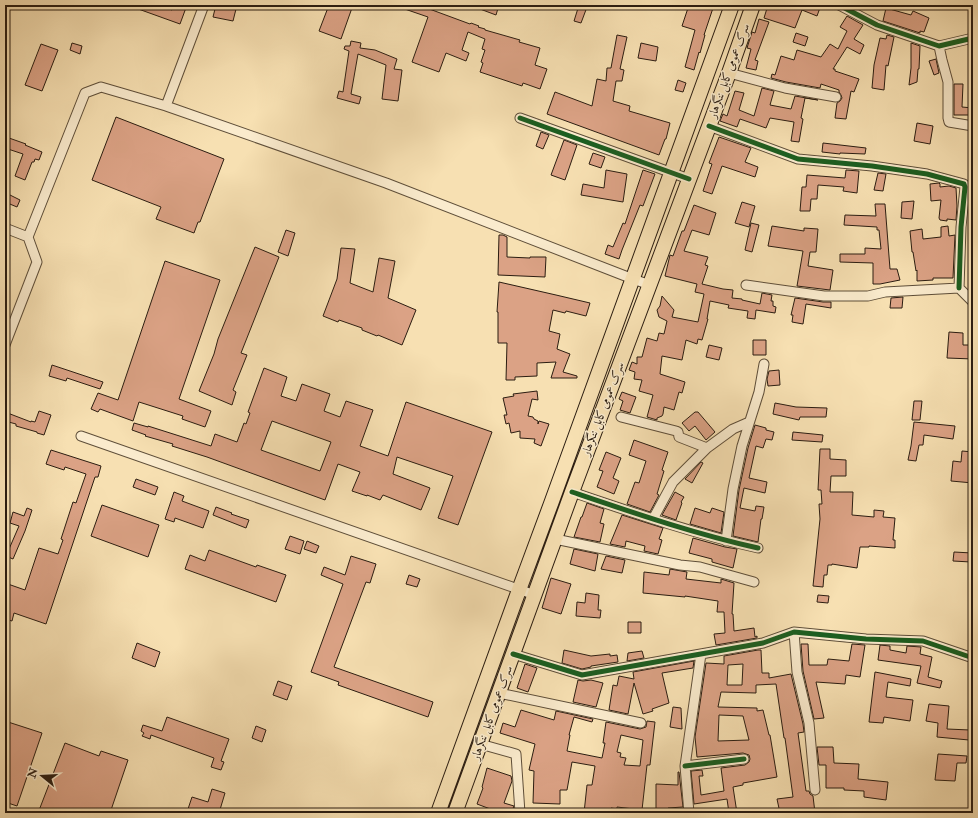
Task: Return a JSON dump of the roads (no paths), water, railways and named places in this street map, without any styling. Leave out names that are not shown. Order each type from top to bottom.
[{"type":"highway","name":"سرک عمومی کابل ننگرهار","points":[[438,813],[732,5]]},
{"type":"highway","name":"سرک عمومی کابل ننگرهار","points":[[455,813],[534,595],[690,179],[753,5]]},
{"type":"street","points":[[166,106],[204,5]]},
{"type":"street","points":[[839,5],[877,25],[939,46],[973,38]]},
{"type":"street","points":[[939,46],[948,82],[949,122],[973,126]]},
{"type":"street","points":[[729,73],[785,88],[836,97]]},
{"type":"street","points":[[5,345],[38,262],[28,236],[85,92],[101,86],[166,106],[386,183],[650,285]]},
{"type":"street","points":[[520,118],[690,179]]},
{"type":"street","points":[[709,126],[798,159],[872,166],[927,174],[964,184],[959,288],[973,302]]},
{"type":"street","points":[[5,228],[28,236]]},
{"type":"street","points":[[746,284],[824,296],[868,296],[885,292],[959,288]]},
{"type":"street","points":[[726,541],[733,489],[742,446],[759,392],[764,364]]},
{"type":"street","points":[[621,417],[678,432],[679,437],[707,448]]},
{"type":"street","points":[[653,519],[673,482],[707,448],[733,429],[749,422]]},
{"type":"street","points":[[80,436],[534,595]]},
{"type":"street","points":[[572,492],[726,541],[758,548]]},
{"type":"street","points":[[555,539],[680,565],[700,567],[754,582]]},
{"type":"street","points":[[513,654],[582,675],[762,643],[794,632],[866,639],[923,641],[973,658]]},
{"type":"street","points":[[794,632],[797,672],[809,724],[815,790]]},
{"type":"street","points":[[689,813],[685,766],[701,654]]},
{"type":"street","points":[[499,693],[641,723]]},
{"type":"street","points":[[480,744],[516,754],[520,813]]},
{"type":"street","points":[[685,766],[744,760]]}]
